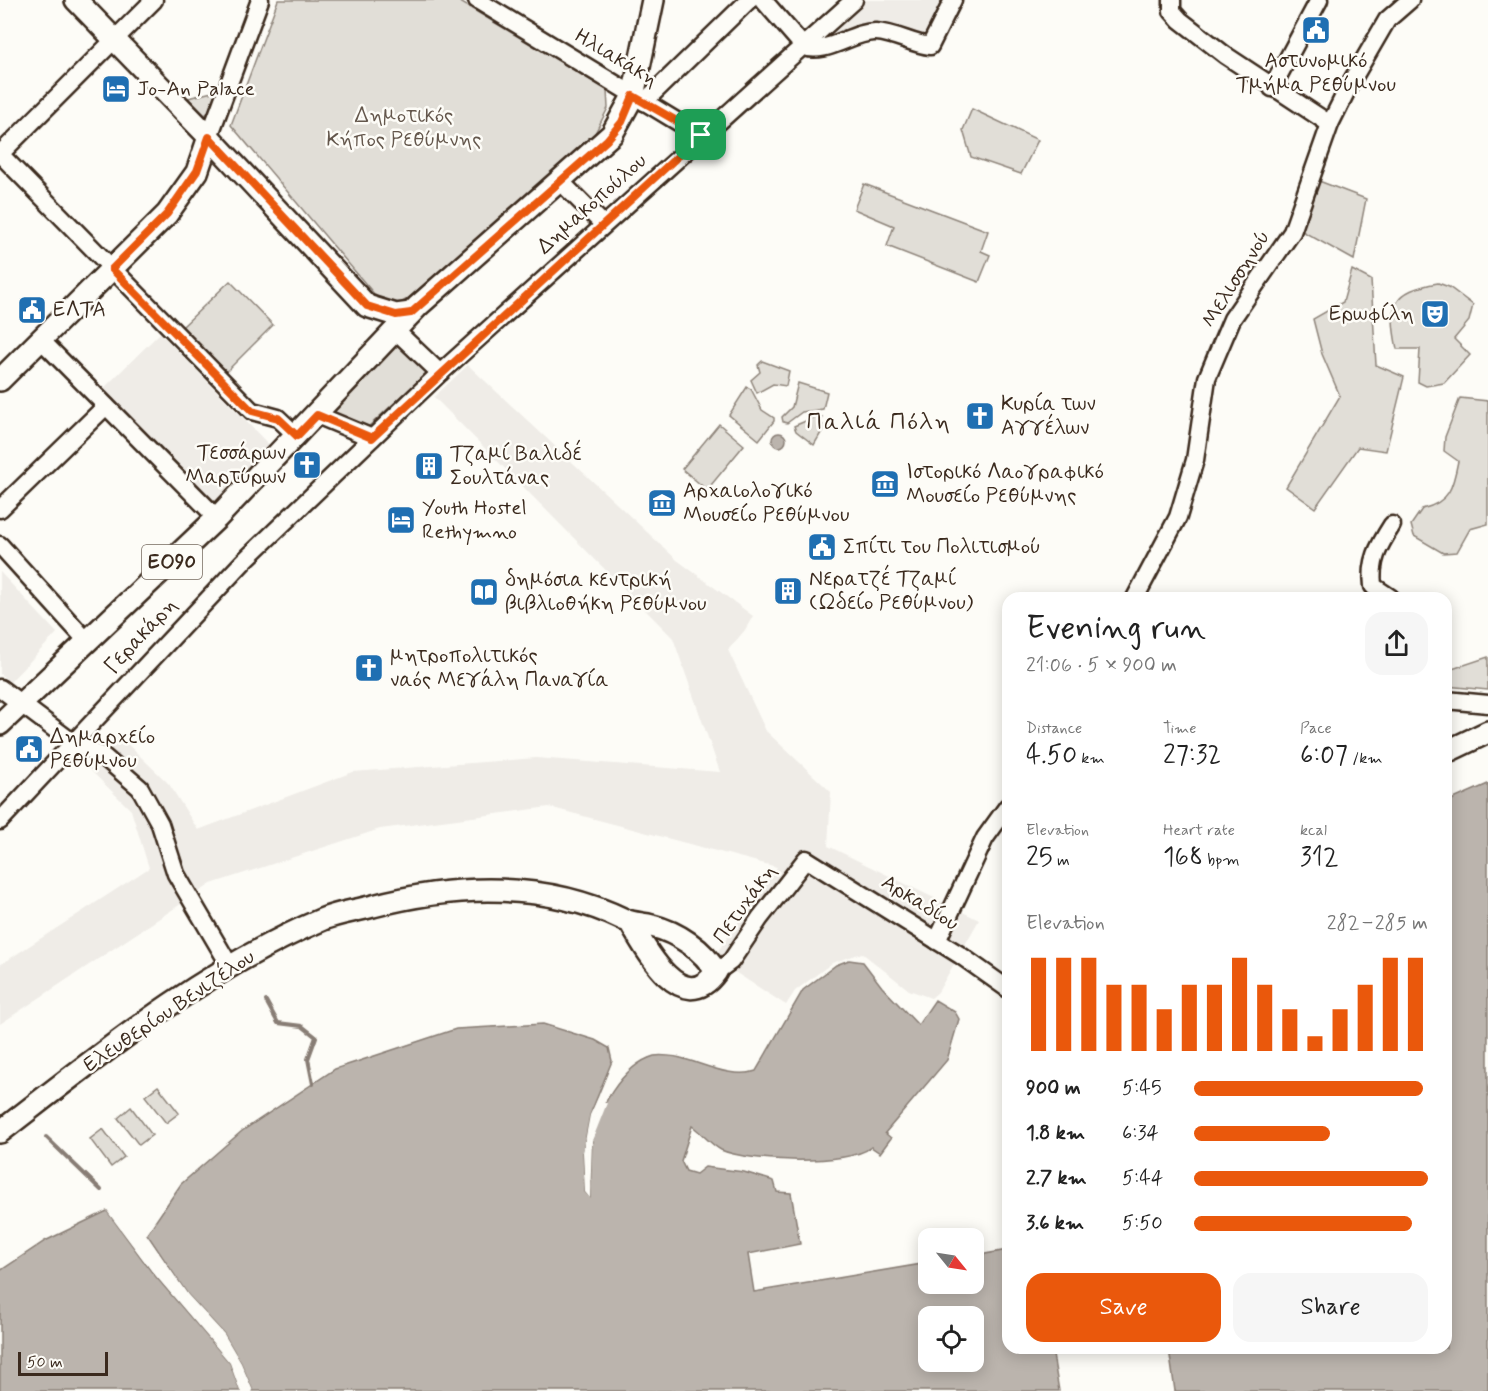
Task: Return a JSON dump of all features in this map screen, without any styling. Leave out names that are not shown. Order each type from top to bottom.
[{"type":"main road","points":[[76,0],[113,41],[209,137],[367,306],[373,328],[370,354]]},
{"type":"main road","name":"ΕΟ90","points":[[0,724],[86,640],[218,518],[317,415],[394,329],[612,134],[639,99],[653,0]]},
{"type":"main road","points":[[0,380],[42,341],[167,214],[197,171],[209,137]]},
{"type":"main road","points":[[367,306],[396,315],[411,313]]},
{"type":"main road","points":[[1452,749],[1488,732]]},
{"type":"main road","name":"Ελευθερίου Βενιζέλου","points":[[0,1131],[120,1040],[230,966],[323,919],[393,901],[478,888],[534,891],[598,907],[630,922],[654,926],[703,952],[716,972]]},
{"type":"main road","points":[[630,922],[640,940],[673,982],[684,988],[695,988],[708,983],[716,972]]},
{"type":"street","points":[[154,0],[0,154],[252,411],[278,418],[297,436]]},
{"type":"street","points":[[209,137],[260,0]]},
{"type":"street","name":"Ηλιακάκη","points":[[477,0],[701,135]]},
{"type":"street","points":[[505,17],[509,0]]},
{"type":"street","points":[[639,99],[749,0]]},
{"type":"street","points":[[763,0],[804,47],[822,47],[874,32],[903,37],[930,46],[953,0]]},
{"type":"street","name":"Δημακοπούλου","points":[[440,373],[701,135],[804,47],[854,0]]},
{"type":"street","points":[[1172,0],[1172,10],[1180,20],[1272,88],[1330,124]]},
{"type":"street","points":[[1272,88],[1319,0]]},
{"type":"street","name":"Μελισσηνού","points":[[1138,592],[1178,517],[1195,460],[1207,378],[1232,319],[1292,232],[1330,124],[1387,20],[1410,0]]},
{"type":"street","points":[[560,181],[603,224]]},
{"type":"street","points":[[317,415],[372,438],[440,373],[394,329]]},
{"type":"street","points":[[42,341],[218,518]]},
{"type":"street","points":[[0,509],[106,406]]},
{"type":"street","name":"Γερακάρη","points":[[0,822],[72,742],[244,561],[372,438]]},
{"type":"street","points":[[1382,592],[1373,586],[1371,570],[1374,553],[1392,525]]},
{"type":"street","points":[[0,545],[86,640]]},
{"type":"street","points":[[0,688],[72,742],[104,757],[140,788],[160,824],[176,874],[230,966]]},
{"type":"street","points":[[1452,701],[1488,704]]},
{"type":"street","points":[[937,941],[985,838],[1002,814]]},
{"type":"street","name":"Αρκαδίου","points":[[806,859],[937,941],[1002,985]]},
{"type":"street","name":"Πετυχάκη","points":[[716,972],[731,961],[760,918],[806,859]]},
{"type":"shaded area","points":[[860,0],[947,0],[927,39],[899,27],[874,26],[834,36],[828,29]]},
{"type":"shaded area","points":[[160,333],[271,447],[211,506],[100,392]]},
{"type":"shaded area","points":[[468,365],[677,560],[753,616],[745,630],[728,650],[766,731],[831,792],[828,846],[979,920],[938,992],[931,998],[909,990],[862,953],[832,963],[795,991],[786,1005],[713,958],[777,867],[549,807],[380,829],[211,884],[0,1024],[0,965],[149,868],[131,810],[83,763],[116,733],[169,784],[198,830],[353,772],[536,758],[720,772],[673,638],[434,397]]},
{"type":"shaded area","points":[[779,433],[784,435],[786,440],[784,445],[779,447],[774,445],[772,440],[774,435]]},
{"type":"shaded area","points":[[0,572],[57,633],[10,682],[0,674]]},
{"type":"shaded area","points":[[1488,784],[1488,1391],[1175,1391],[1170,1354],[1452,1354],[1452,800]]},
{"type":"shaded area","points":[[849,960],[863,962],[882,987],[918,1025],[935,1000],[955,1012],[959,1019],[947,1060],[885,1133],[891,1138],[880,1153],[871,1147],[860,1153],[821,1159],[752,1157],[721,1150],[692,1126],[681,1161],[686,1171],[696,1174],[705,1167],[744,1172],[774,1181],[777,1192],[791,1193],[800,1244],[748,1254],[754,1292],[918,1265],[918,1294],[984,1294],[984,1254],[1002,1251],[1002,1354],[1053,1354],[1059,1391],[253,1391],[241,1363],[224,1334],[188,1295],[147,1234],[181,1184],[242,1131],[335,1069],[456,1029],[543,1024],[595,1040],[609,1048],[612,1061],[590,1115],[583,1152],[585,1192],[590,1197],[594,1130],[612,1091],[632,1069],[654,1056],[664,1056],[681,1058],[728,1072],[756,1071],[803,990],[836,965]]},
{"type":"shaded area","points":[[107,1211],[151,1271],[230,1363],[240,1391],[0,1391],[0,1271],[45,1241]]},
{"type":"green space","name":"Δημοτικός Κήπος Ρεθύμνης","points":[[278,0],[457,0],[607,90],[608,108],[594,135],[411,296],[398,305],[384,301],[375,295],[231,125]]},
{"type":"green space","points":[[216,91],[211,110],[205,115],[188,98]]},
{"type":"green space","points":[[972,109],[1038,140],[1021,174],[971,157],[963,130]]},
{"type":"green space","points":[[1319,181],[1366,199],[1354,260],[1300,230]]},
{"type":"green space","points":[[864,184],[988,231],[981,251],[990,255],[979,282],[887,246],[894,226],[854,209]]},
{"type":"green space","points":[[1352,270],[1371,280],[1376,365],[1404,377],[1386,451],[1358,447],[1315,508],[1286,487],[1340,396],[1322,354],[1313,319],[1343,302]]},
{"type":"green space","points":[[230,281],[273,325],[226,372],[182,327]]},
{"type":"green space","points":[[1438,283],[1449,287],[1473,305],[1469,321],[1454,339],[1470,355],[1444,383],[1426,386],[1418,382],[1420,349],[1397,349],[1394,334],[1394,311],[1397,302],[1411,290]]},
{"type":"green space","points":[[392,336],[428,372],[368,427],[329,411]]},
{"type":"green space","points":[[762,361],[789,371],[786,386],[773,384],[757,393],[751,380],[760,372],[758,365]]},
{"type":"green space","points":[[798,383],[827,392],[823,409],[802,412],[787,423],[783,422],[782,417],[792,407]]},
{"type":"green space","points":[[747,387],[751,389],[762,410],[774,418],[759,440],[729,415]]},
{"type":"green space","points":[[1460,398],[1488,401],[1488,524],[1470,529],[1457,552],[1443,553],[1414,536],[1411,525],[1422,509],[1439,502],[1452,486],[1458,461],[1444,451],[1445,437]]},
{"type":"green space","points":[[815,417],[822,417],[819,423],[825,426],[814,445],[796,431],[794,426]]},
{"type":"green space","points":[[719,424],[744,445],[707,490],[682,469]]},
{"type":"green space","points":[[1488,657],[1488,690],[1452,687],[1452,669]]},
{"type":"green space","points":[[158,1086],[179,1113],[166,1123],[145,1096]]},
{"type":"green space","points":[[131,1107],[152,1135],[139,1145],[118,1118]]},
{"type":"green space","points":[[103,1129],[124,1157],[111,1167],[90,1139]]},
{"type":"pier","points":[[598,1098],[600,1102],[593,1116],[586,1153],[588,1186],[589,1140],[598,1113],[603,1103],[607,1103],[592,1141],[590,1198],[585,1192],[583,1152],[590,1115]]},
{"type":"pier","points":[[107,1211],[113,1215],[154,1269],[232,1361],[243,1391],[240,1391],[230,1363],[151,1270]]},
{"type":"pier","points":[[145,1233],[188,1295],[224,1334],[241,1363],[253,1391],[250,1391],[239,1364],[221,1336],[186,1296]]},
{"type":"waterway","points":[[266,1001],[278,1023],[302,1026],[316,1037],[308,1059],[313,1084]]},
{"type":"waterway","points":[[46,1137],[101,1190]]},
{"type":"place","name":"Αστυνομικό Τμήμα Ρεθύμνου","points":[[1316,30]]},
{"type":"place","name":"Jo-An Palace","points":[[116,89]]},
{"type":"place","name":"ΕΛΤΑ","points":[[32,310]]},
{"type":"place","name":"Ερωφίλη","points":[[1435,314]]},
{"type":"place","name":"Κυρία των Αγγέλων","points":[[980,416]]},
{"type":"place","name":"Τεσσάρων Μαρτύρων","points":[[307,465]]},
{"type":"place","name":"Τζαμί Βαλιδέ Σουλτάνας","points":[[429,466]]},
{"type":"place","name":"Ιστορικό Λαoγραφικό Μουσείο Ρεθύμνης","points":[[885,484]]},
{"type":"place","name":"Αρχαιολογικό Μουσείο Ρεθύμνου","points":[[662,503]]},
{"type":"place","name":"Youth Hostel Rethymno","points":[[401,520]]},
{"type":"place","name":"Σπίτι του Πολιτισμού","points":[[822,547]]},
{"type":"place","name":"Νερατζέ Τζαμί (Ωδείο Ρεθύμνου)","points":[[788,591]]},
{"type":"place","name":"δημόσια κεντρική βιβλιοθήκη Ρεθύμνου","points":[[484,592]]},
{"type":"place","name":"μητροπολιτικός ναός Μεγάλη Παναγία","points":[[369,668]]},
{"type":"place","name":"Δημαρχείο Ρεθύμνου","points":[[29,749]]},
{"type":"district","name":"Παλιά Πόλη","points":[[879,422]]},
{"type":"route","points":[[633,96],[701,135],[372,438],[317,415],[297,436],[278,418],[252,411],[112,269],[167,214],[192,180],[209,137],[367,306],[380,312],[396,315],[411,313],[607,140],[622,122],[633,96]]}]
